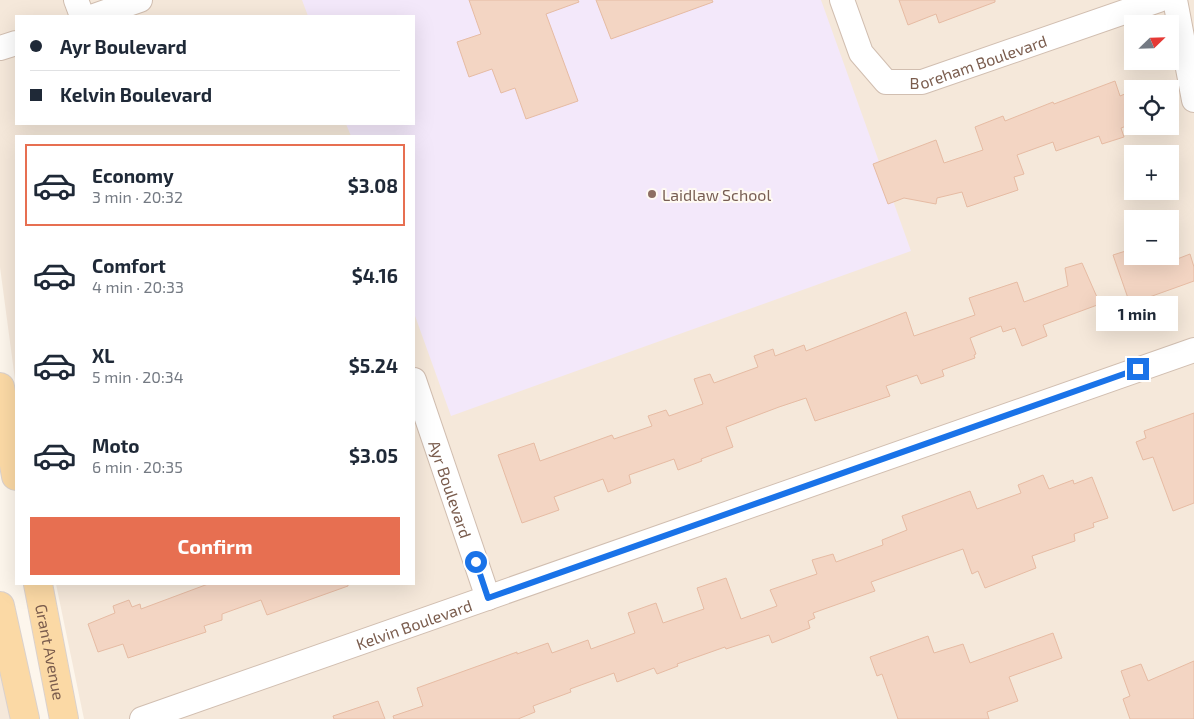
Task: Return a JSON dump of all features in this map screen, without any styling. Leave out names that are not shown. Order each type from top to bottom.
[{"type":"main road","points":[[5,401],[15,469]]},
{"type":"main road","name":"Grant Avenue","points":[[38,585],[64,719]]},
{"type":"main road","points":[[0,606],[25,719]]},
{"type":"street","points":[[76,0],[82,15]]},
{"type":"street","points":[[97,15],[140,0]]},
{"type":"street","name":"Boreham Boulevard","points":[[842,0],[861,53],[886,82],[922,82],[1159,0]]},
{"type":"street","points":[[1176,0],[1194,100]]},
{"type":"street","points":[[0,48],[15,43]]},
{"type":"street","name":"Kelvin Boulevard","points":[[142,719],[1194,350]]},
{"type":"street","name":"Ayr Boulevard","points":[[415,383],[488,598]]},
{"type":"shaded area","points":[[0,0],[1194,0],[1194,719],[84,719],[56,585],[415,585],[415,135],[15,135],[15,380],[0,267]]},
{"type":"shaded area","name":"Laidlaw School","points":[[302,0],[821,0],[911,251],[451,416],[415,316],[415,135],[351,135],[346,125],[415,125],[415,15],[308,15]]},
{"type":"shaded area","points":[[0,654],[14,719],[0,719]]},
{"type":"building","points":[[469,0],[578,0],[579,2],[546,14],[578,101],[526,119],[515,88],[501,93],[492,69],[469,77],[457,42],[481,34]]},
{"type":"building","points":[[596,0],[712,0],[713,2],[611,39]]},
{"type":"building","points":[[899,0],[995,0],[995,2],[939,23],[936,14],[908,25]]},
{"type":"building","points":[[1115,81],[1120,96],[1124,94],[1124,127],[1121,128],[1124,137],[1102,144],[1099,136],[1056,151],[1053,142],[1017,155],[1024,174],[1014,177],[1018,190],[967,207],[962,192],[937,198],[936,204],[904,198],[888,204],[873,164],[936,140],[944,163],[983,150],[975,127],[1003,116],[1005,121],[1053,102],[1054,104]]},
{"type":"building","points":[[1124,252],[1124,265],[1179,265],[1179,258],[1190,254],[1194,267],[1194,281],[1130,304],[1113,255]]},
{"type":"building","points":[[1082,263],[1100,304],[1043,325],[1047,336],[1022,346],[1015,328],[1003,332],[1001,326],[970,338],[976,354],[974,355],[975,358],[942,370],[944,376],[921,384],[917,375],[886,386],[890,396],[815,421],[806,398],[779,407],[726,427],[733,447],[701,459],[702,461],[678,470],[674,459],[629,475],[631,483],[608,492],[603,479],[554,497],[559,510],[522,523],[498,455],[534,443],[540,461],[612,435],[614,439],[652,426],[648,416],[666,410],[669,416],[703,404],[694,379],[710,374],[714,383],[758,367],[754,356],[773,349],[775,356],[804,345],[806,351],[906,312],[914,336],[975,315],[969,298],[1017,282],[1024,302],[1068,286],[1065,268]]},
{"type":"building","points":[[1194,413],[1194,503],[1173,511],[1153,457],[1143,460],[1136,442],[1146,438],[1144,431]]},
{"type":"building","points":[[1043,475],[1049,489],[1073,480],[1074,484],[1092,477],[1108,518],[1093,523],[1094,527],[1074,534],[1075,541],[1032,556],[1036,568],[985,588],[978,571],[972,574],[963,549],[871,582],[875,591],[813,613],[815,618],[808,621],[810,628],[772,643],[769,635],[726,649],[725,647],[677,664],[678,666],[657,674],[654,668],[617,682],[614,673],[570,689],[571,692],[533,706],[535,712],[518,719],[394,719],[393,716],[423,706],[417,688],[517,652],[517,654],[548,643],[552,653],[588,640],[591,649],[635,633],[628,613],[656,603],[663,623],[704,609],[697,588],[726,578],[741,619],[777,606],[770,590],[817,574],[812,560],[833,554],[836,562],[883,545],[882,540],[907,530],[902,516],[970,491],[977,509],[1021,493],[1018,485]]},
{"type":"building","points":[[205,585],[348,585],[267,615],[261,600],[222,614],[222,620],[204,626],[206,632],[128,658],[123,644],[98,652],[88,624],[115,613],[113,606],[129,600],[132,607],[140,604],[141,609]]},
{"type":"building","points":[[1053,633],[1062,658],[1009,677],[1018,701],[987,712],[989,719],[898,719],[882,674],[877,676],[870,657],[928,636],[934,653],[963,644],[970,663]]},
{"type":"building","points":[[1194,661],[1194,719],[1130,719],[1123,699],[1130,696],[1121,671],[1141,664],[1148,681]]},
{"type":"building","points":[[378,701],[385,719],[334,719],[333,716]]},
{"type":"place","name":"Laidlaw School","points":[[652,194]]},
{"type":"route","points":[[476,562],[488,598],[1138,369]]}]
